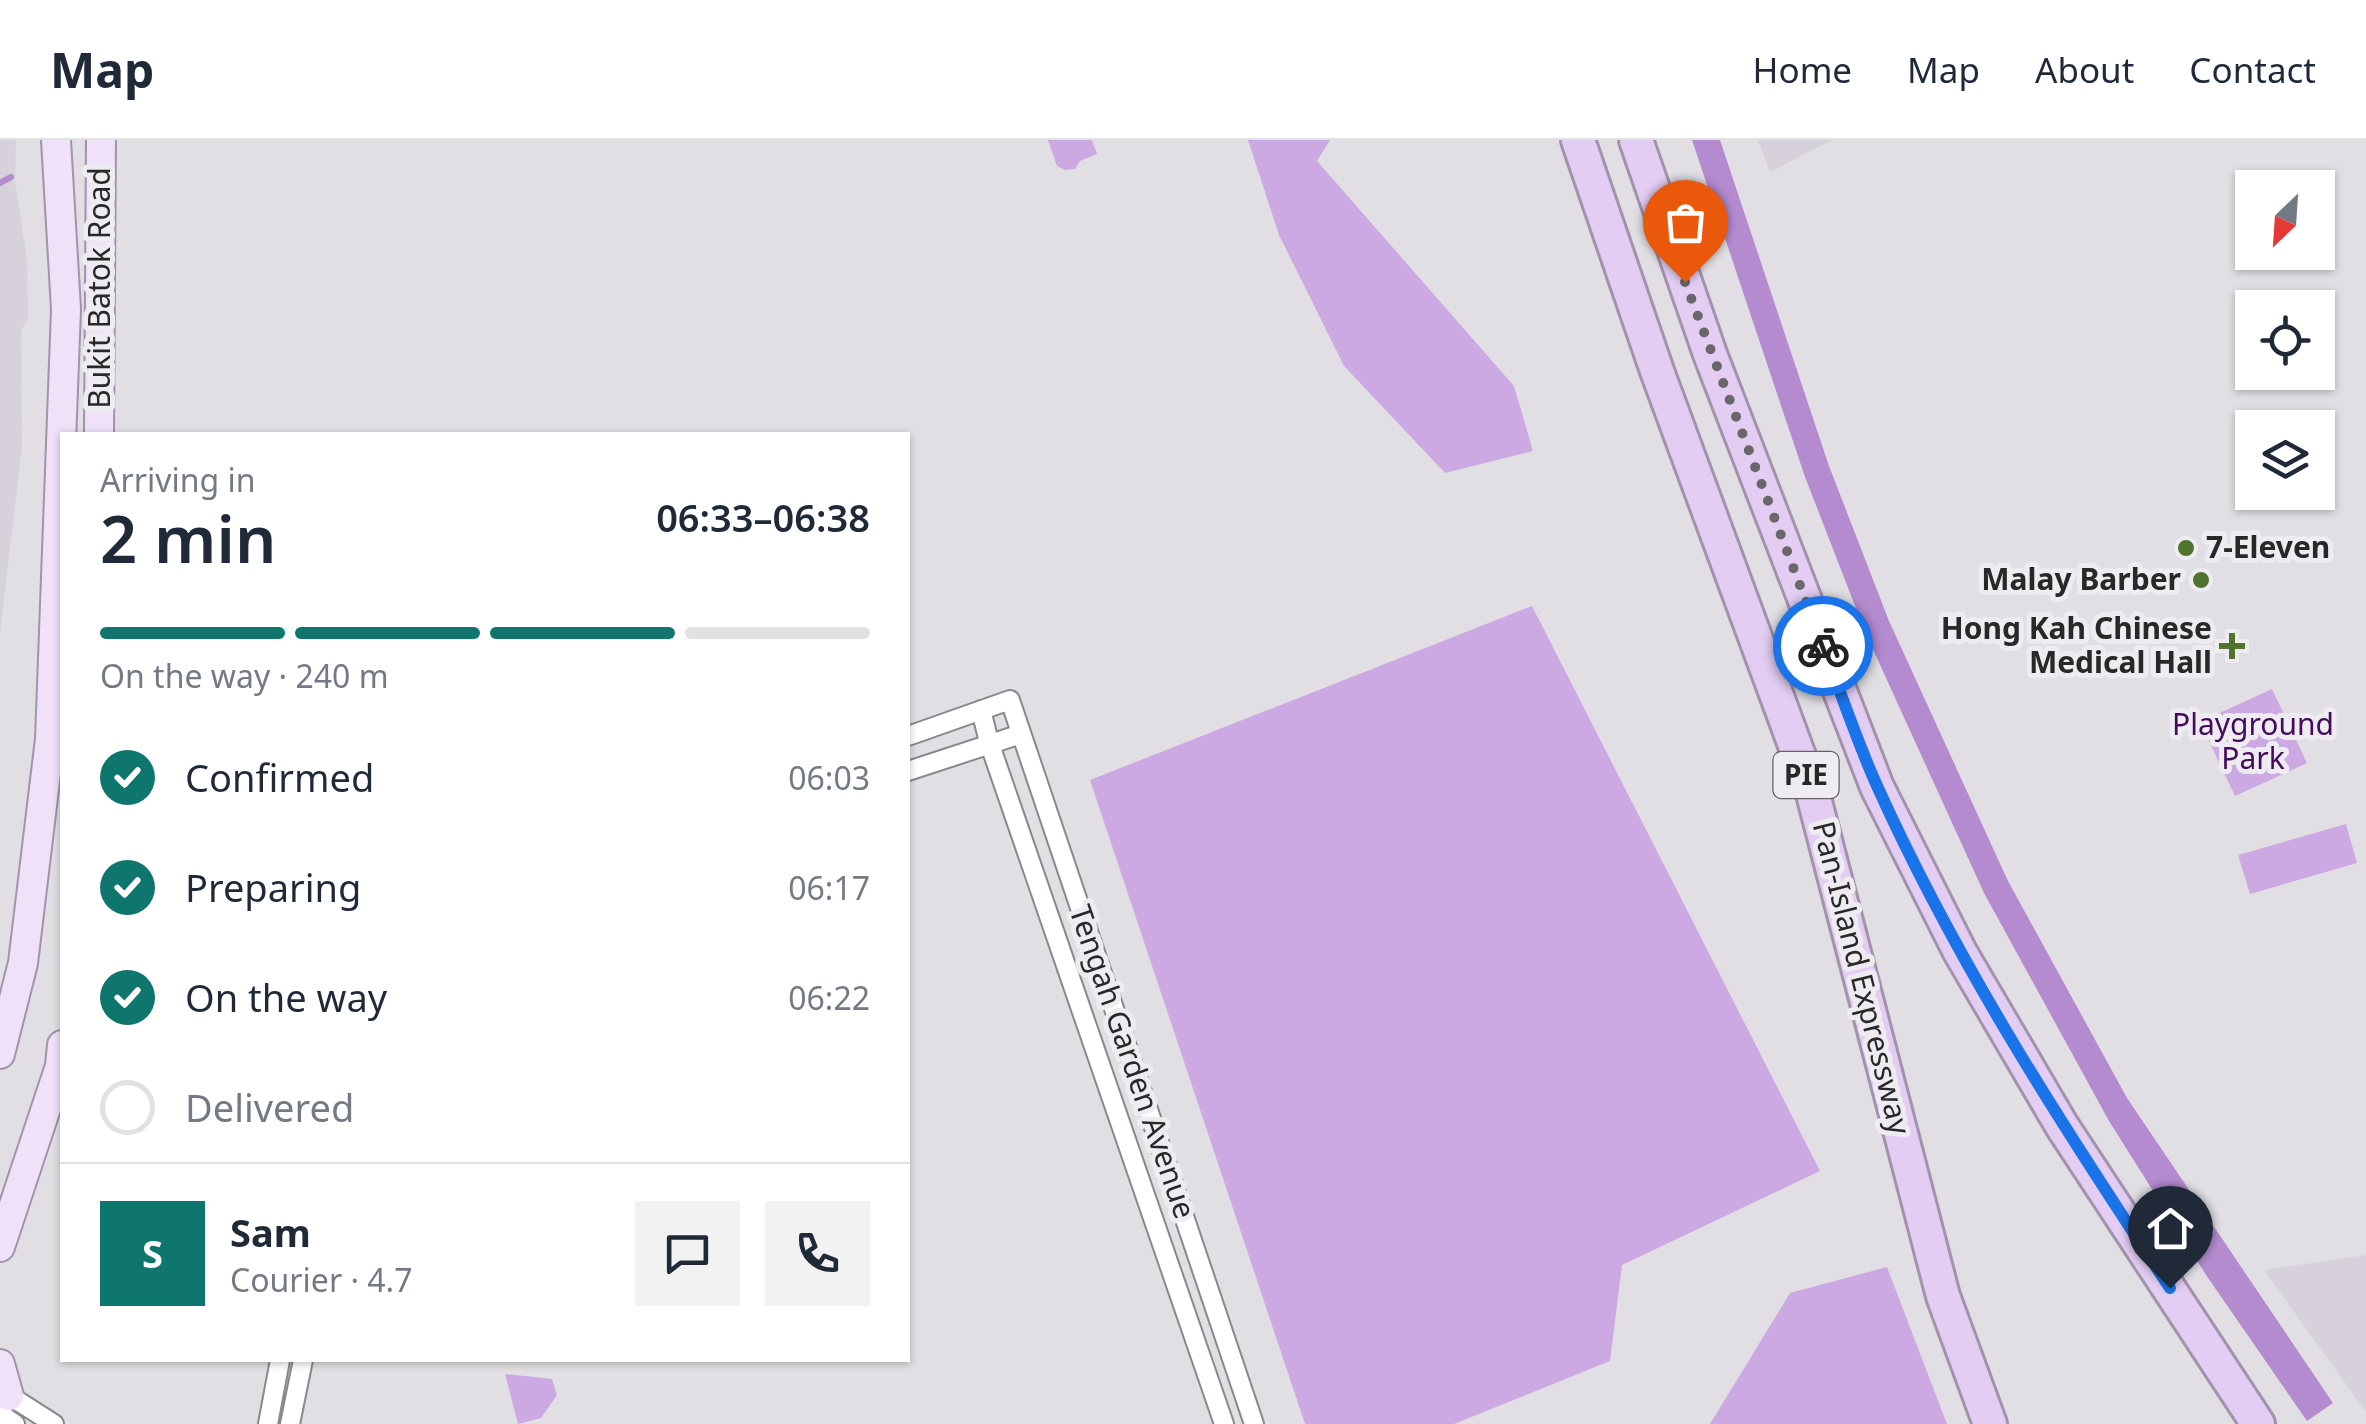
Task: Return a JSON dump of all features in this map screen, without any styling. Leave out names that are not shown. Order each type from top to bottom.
[{"type":"highway","name":"Pan-Island Expressway","points":[[1578,140],[1813,794],[1943,1296],[1990,1424]]},
{"type":"highway","name":"PIE","points":[[1636,140],[1710,354],[1878,787],[1960,952],[2062,1126],[2258,1424]]},
{"type":"highway","points":[[2234,1386],[2260,1396],[2282,1424]]},
{"type":"main road","name":"Bukit Batok Road","points":[[56,140],[66,309],[61,432]]},
{"type":"main road","name":"Bukit Batok Road","points":[[99,432],[101,140]]},
{"type":"main road","name":"Bukit Batok Road","points":[[0,1054],[23,964],[50,739],[60,470]]},
{"type":"main road","points":[[1,1251],[60,1066]]},
{"type":"main road","points":[[0,1364],[3,1400]]},
{"type":"street","name":"Tengah Garden Avenue","points":[[1224,1424],[989,742],[982,710],[1010,700],[1254,1424]]},
{"type":"street","points":[[910,735],[982,710]]},
{"type":"street","points":[[910,770],[1021,734]]},
{"type":"street","points":[[268,1424],[280,1362]]},
{"type":"street","points":[[290,1424],[303,1362]]},
{"type":"street","points":[[3,1400],[15,1424]]},
{"type":"street","points":[[3,1400],[54,1424]]},
{"type":"shaded area","points":[[0,140],[16,140],[15,182],[27,260],[28,317],[21,331],[22,446],[0,633]]},
{"type":"shaded area","points":[[1692,140],[1720,140],[1829,466],[1889,621],[2008,881],[2127,1098],[2333,1403],[2307,1421],[2206,1275],[2109,1121],[1984,893],[1866,634],[1805,477]]},
{"type":"shaded area","points":[[1758,140],[1832,140],[1770,172]]},
{"type":"shaded area","points":[[2366,1255],[2366,1412],[2264,1270]]},
{"type":"green space","points":[[1048,140],[1092,140],[1097,154],[1080,161],[1075,169],[1065,170],[1057,166]]},
{"type":"green space","points":[[1248,140],[1330,140],[1317,161],[1514,386],[1533,451],[1445,473],[1344,366],[1279,235]]},
{"type":"green space","points":[[1532,606],[1820,1171],[1622,1265],[1610,1361],[1454,1424],[1305,1424],[1090,780]]},
{"type":"green space","name":"Playground Park","points":[[2272,689],[2307,763],[2235,796],[2200,722]]},
{"type":"green space","points":[[2346,824],[2357,863],[2250,894],[2238,855]]},
{"type":"green space","points":[[1887,1267],[1947,1424],[1710,1424],[1790,1293]]},
{"type":"green space","points":[[505,1374],[552,1379],[557,1395],[541,1418],[518,1424]]},
{"type":"waterway","points":[[0,183],[11,177]]},
{"type":"way so far","points":[[1685,282],[1823,646]]},
{"type":"place","name":"7-Eleven","points":[[2186,548]]},
{"type":"place","name":"Malay Barber","points":[[2201,580]]},
{"type":"place","name":"Hong Kah Chinese Medical Hall","points":[[2232,646]]},
{"type":"route","points":[[1823,646],[1878,787],[1960,952],[2062,1126],[2170,1288]]}]
